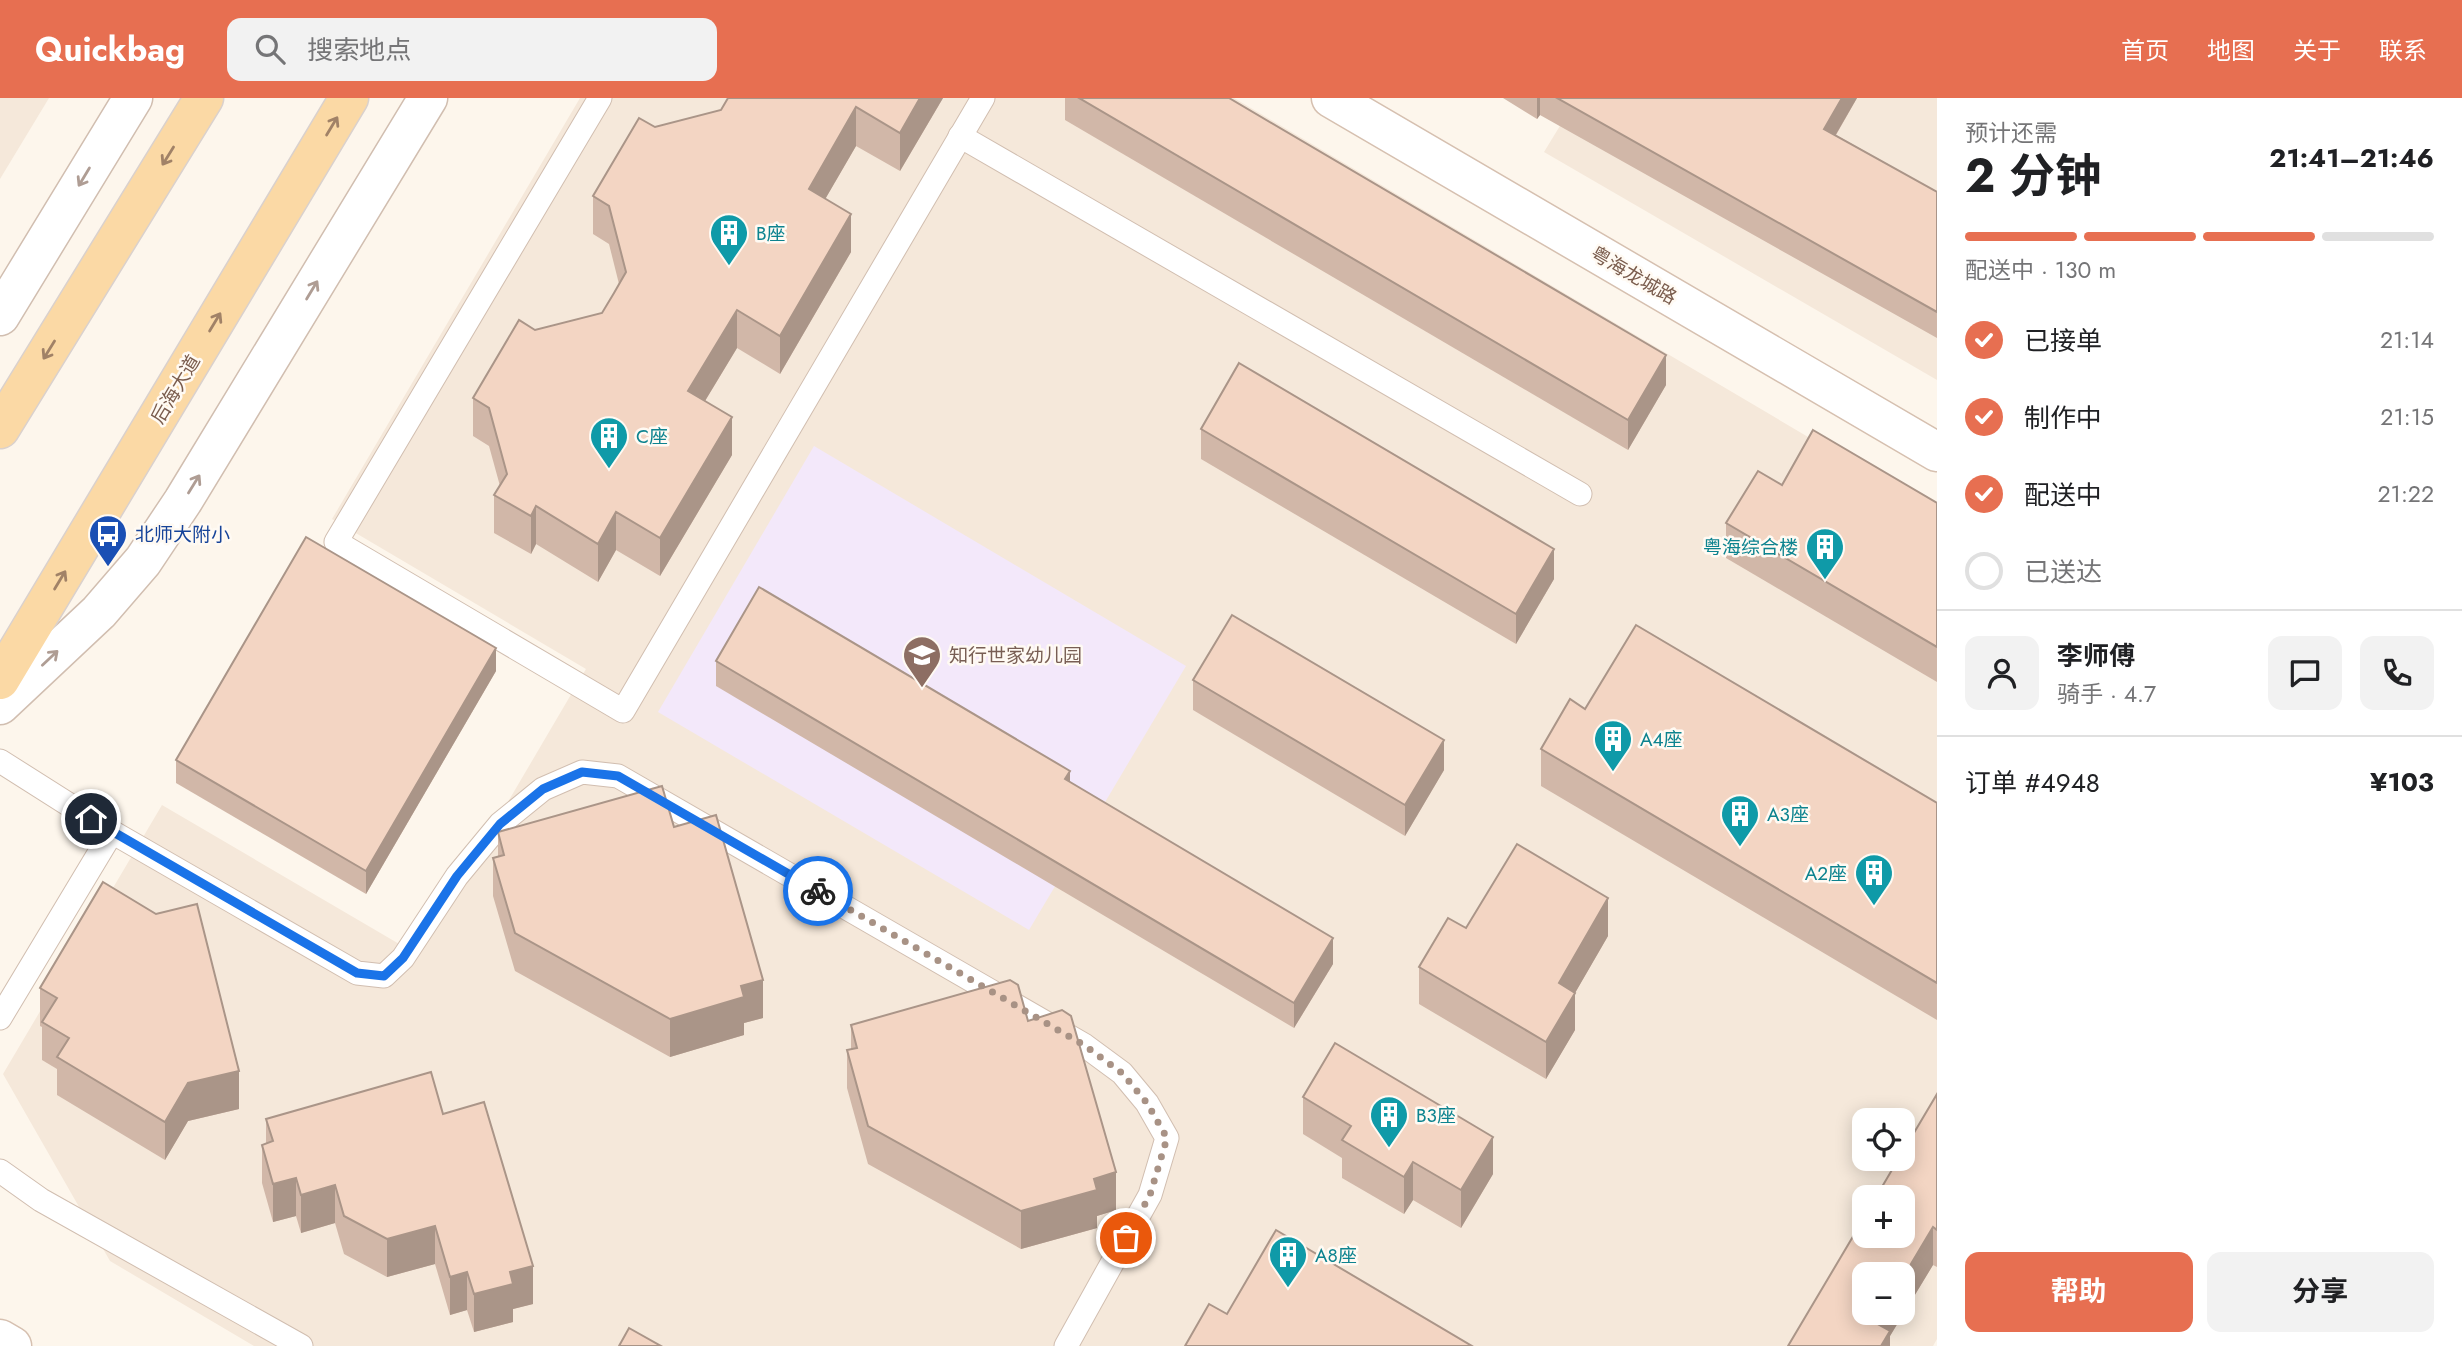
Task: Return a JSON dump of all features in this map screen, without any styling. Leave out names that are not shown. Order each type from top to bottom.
[{"type":"main road","points":[[0,429],[204,98]]},
{"type":"main road","name":"后海大道","points":[[0,680],[349,98]]},
{"type":"street","points":[[0,316],[133,98]]},
{"type":"street","points":[[0,705],[99,612],[143,561],[184,501],[428,98]]},
{"type":"street","name":"粤海龙城路","points":[[1331,98],[1937,452]]},
{"type":"street","points":[[0,1339],[12,1346]]},
{"type":"lane","points":[[600,98],[336,542],[624,711],[983,98]]},
{"type":"lane","points":[[960,136],[1580,494]]},
{"type":"lane","points":[[0,761],[112,832],[357,973],[384,976],[403,958],[457,876],[500,824],[543,789],[582,772],[618,776],[1084,1045],[1122,1073],[1147,1103],[1167,1138],[1150,1195],[1066,1346]]},
{"type":"lane","points":[[0,1018],[112,832]]},
{"type":"lane","points":[[0,1171],[41,1200],[300,1346]]},
{"type":"shaded area","points":[[0,98],[49,98],[0,179]]},
{"type":"shaded area","points":[[580,98],[1234,98],[1937,513],[1937,1339],[1933,1346],[254,1346],[110,1261],[3,1074],[162,805],[418,955],[586,669],[332,519]]},
{"type":"shaded area","points":[[1577,98],[1937,98],[1937,380],[1544,152]]},
{"type":"shaded area","name":"知行世家幼儿园","points":[[814,446],[1186,666],[1029,930],[658,712]]},
{"type":"building","points":[[728,98],[920,98],[900,133],[856,107],[809,189],[851,214],[780,336],[737,310],[688,391],[732,417],[660,538],[616,512],[598,544],[536,506],[531,516],[494,495],[507,474],[489,408],[473,398],[519,320],[535,330],[602,313],[614,293],[626,272],[609,206],[593,196],[639,118],[655,127],[721,110]]},
{"type":"building","points":[[1079,98],[1229,98],[1666,355],[1628,420]]},
{"type":"building","points":[[1557,98],[1842,98],[1824,129],[1937,192],[1937,312]]},
{"type":"building","points":[[1239,363],[1554,549],[1516,614],[1201,429]]},
{"type":"building","points":[[1813,430],[1937,503],[1937,647],[1726,523],[1758,471],[1782,485]]},
{"type":"building","points":[[306,537],[496,648],[366,871],[176,760]]},
{"type":"building","points":[[759,587],[1070,771],[1065,779],[1333,938],[1294,1003],[716,661]]},
{"type":"building","points":[[1232,615],[1444,740],[1405,805],[1193,680]]},
{"type":"building","points":[[1636,625],[1937,803],[1937,983],[1541,749],[1570,699],[1585,709]]},
{"type":"building","points":[[662,786],[674,827],[716,815],[763,980],[741,986],[744,997],[670,1019],[515,933],[493,858],[504,855],[498,832]]},
{"type":"building","points":[[1517,844],[1608,898],[1559,983],[1575,993],[1546,1042],[1419,967],[1448,918],[1466,928]]},
{"type":"building","points":[[103,882],[156,914],[197,904],[239,1071],[188,1083],[165,1122],[57,1057],[69,1038],[42,1022],[57,998],[40,988]]},
{"type":"building","points":[[1010,980],[1018,985],[1028,1021],[1062,1010],[1071,1016],[1116,1172],[1094,1179],[1097,1190],[1021,1211],[868,1126],[847,1050],[857,1048],[851,1025]]},
{"type":"building","points":[[1335,1043],[1493,1137],[1461,1190],[1413,1162],[1404,1177],[1342,1140],[1351,1126],[1303,1097]]},
{"type":"building","points":[[431,1072],[443,1114],[484,1102],[533,1266],[510,1272],[513,1284],[474,1294],[467,1272],[450,1277],[435,1226],[387,1239],[344,1216],[335,1185],[301,1195],[296,1178],[273,1184],[262,1145],[273,1141],[266,1119]]},
{"type":"building","points":[[1937,1094],[1937,1230],[1933,1227],[1912,1262],[1852,1262],[1852,1325],[1880,1325],[1890,1331],[1881,1346],[1788,1346],[1852,1238],[1852,1248],[1915,1248],[1915,1185],[1883,1185],[1891,1171],[1915,1171],[1915,1131]]},
{"type":"building","points":[[1276,1230],[1472,1346],[1185,1346],[1209,1304],[1227,1314]]},
{"type":"building","points":[[629,1328],[661,1346],[619,1346]]},
{"type":"way so far","points":[[818,891],[1084,1045],[1122,1073],[1147,1103],[1167,1138],[1150,1195],[1126,1238]]},
{"type":"place","name":"B座","points":[[729,267]]},
{"type":"place","name":"C座","points":[[609,470]]},
{"type":"place","name":"北师大附小","points":[[108,568]]},
{"type":"place","name":"粤海综合楼","points":[[1825,581]]},
{"type":"place","name":"知行世家幼儿园","points":[[922,689]]},
{"type":"place","name":"A4座","points":[[1613,773]]},
{"type":"place","name":"A3座","points":[[1740,848]]},
{"type":"place","name":"A2座","points":[[1874,907]]},
{"type":"place","name":"B3座","points":[[1389,1149]]},
{"type":"place","name":"A8座","points":[[1288,1289]]},
{"type":"route","points":[[91,819],[357,973],[384,976],[403,958],[457,876],[500,824],[543,789],[582,772],[618,776],[818,891]]}]
